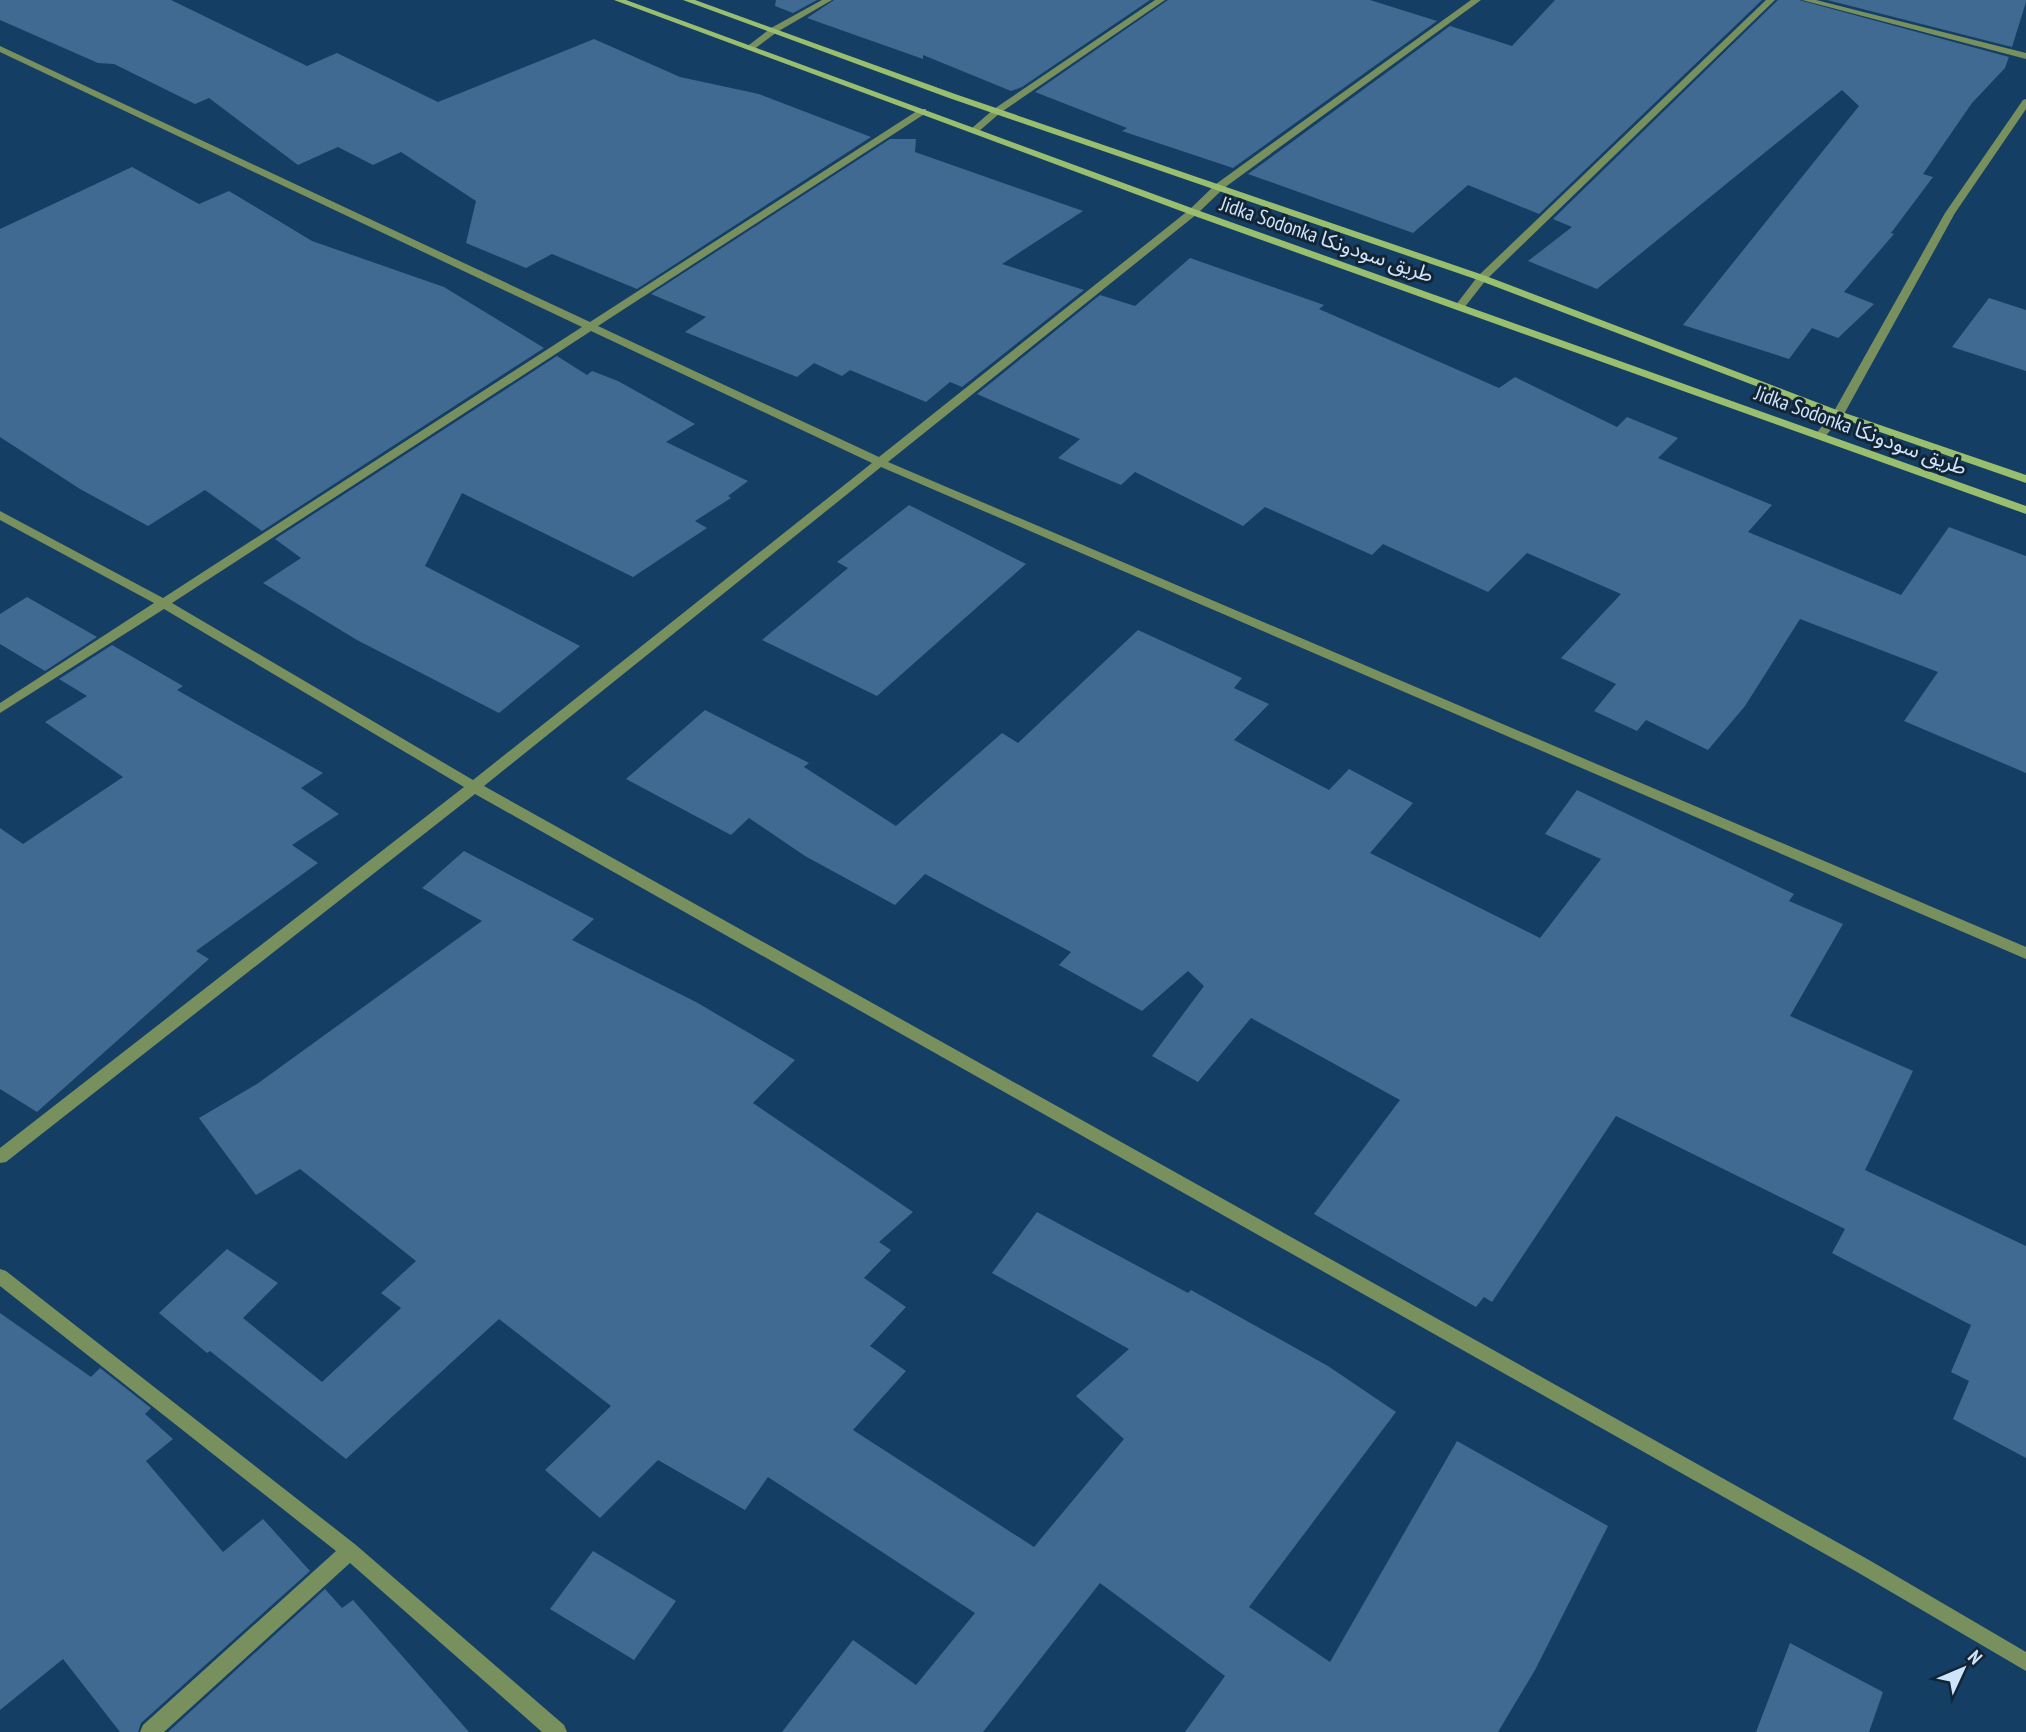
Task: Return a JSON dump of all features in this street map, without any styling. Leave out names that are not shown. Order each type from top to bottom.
[{"type":"main road","name":"Jidka Sodonka طريق سودونكا","points":[[618,0],[1193,212],[2026,510]]},
{"type":"main road","name":"Jidka Sodonka طريق سودونكا","points":[[687,0],[998,111],[1482,278],[1838,414],[2026,480]]},
{"type":"street","points":[[750,48],[774,30],[828,0]]},
{"type":"street","points":[[975,130],[998,111],[1161,0]]},
{"type":"street","points":[[0,1157],[474,787],[1193,212],[1220,186],[1477,0]]},
{"type":"street","points":[[1460,306],[1482,278],[1771,0]]},
{"type":"street","points":[[1806,0],[2026,56]]},
{"type":"street","points":[[0,49],[591,324],[881,463],[2026,953]]},
{"type":"street","points":[[1820,436],[1838,414],[1950,213],[2026,102]]},
{"type":"street","points":[[0,709],[923,111]]},
{"type":"street","points":[[0,514],[163,603],[474,787],[1863,1566],[2026,1662]]},
{"type":"street","points":[[0,1276],[350,1551],[557,1732]]},
{"type":"street","points":[[150,1732],[350,1551]]},
{"type":"building","points":[[0,0],[171,0],[307,66],[337,53],[438,102],[594,39],[680,77],[759,94],[871,137],[637,289],[552,254],[526,268],[466,243],[476,201],[401,152],[373,165],[338,147],[298,165],[209,98],[195,104],[114,64],[98,63],[0,20]]},
{"type":"building","points":[[776,0],[817,0],[793,13],[775,6]]},
{"type":"building","points":[[834,0],[1150,0],[1022,87],[1011,91],[923,55],[923,59],[807,18]]},
{"type":"building","points":[[1168,0],[1370,0],[1437,21],[1233,168],[1122,131],[1127,128],[1035,92]]},
{"type":"building","points":[[1555,0],[1762,0],[1539,214],[1468,185],[1413,233],[1248,174],[1450,26],[1512,46]]},
{"type":"building","points":[[1778,0],[1799,0],[2009,57],[2005,68],[1972,103],[1923,174],[1933,177],[1891,233],[1894,234],[1844,292],[1874,304],[1838,338],[1812,328],[1789,359],[1683,325],[1859,106],[1842,90],[1597,289],[1528,261],[1572,227],[1553,219]]},
{"type":"building","points":[[1827,0],[2026,0],[2026,2],[2012,47]]},
{"type":"building","points":[[890,139],[916,139],[915,152],[1083,211],[1002,264],[1084,290],[962,387],[950,382],[926,402],[850,370],[842,376],[814,363],[797,377],[685,332],[706,317],[651,294]]},
{"type":"building","points":[[132,167],[199,204],[229,191],[312,241],[444,287],[544,348],[262,531],[205,490],[148,526],[80,489],[0,437],[0,229]]},
{"type":"building","points":[[1190,258],[1324,305],[1319,309],[1499,388],[1515,377],[1617,427],[1627,417],[1678,438],[1658,458],[1772,505],[1748,532],[1901,595],[1949,527],[2026,556],[2026,773],[1904,721],[1938,672],[1800,619],[1745,706],[1708,750],[1646,720],[1637,731],[1594,711],[1616,684],[1561,658],[1621,594],[1527,553],[1488,592],[1383,544],[1372,555],[1265,507],[1243,526],[1135,472],[1121,485],[1058,458],[1080,439],[977,394],[1100,295],[1135,306]]},
{"type":"building","points":[[1989,298],[2026,310],[2026,371],[1952,347]]},
{"type":"building","points":[[557,356],[587,375],[592,371],[618,381],[695,424],[666,442],[748,481],[728,496],[731,498],[695,521],[707,528],[633,577],[462,493],[425,566],[580,646],[499,713],[357,640],[263,583],[301,558],[275,539]]},
{"type":"building","points":[[909,505],[1026,564],[877,696],[762,640],[848,568],[837,562]]},
{"type":"building","points":[[27,597],[97,637],[45,671],[0,644],[0,614]]},
{"type":"building","points":[[1138,630],[1242,678],[1234,688],[1269,704],[1234,740],[1329,790],[1349,769],[1413,803],[1370,853],[1540,938],[1601,859],[1545,834],[1577,790],[1794,894],[1789,901],[1843,924],[1790,1016],[1913,1071],[1865,1170],[2026,1246],[2026,1458],[1953,1419],[1969,1381],[1951,1372],[1971,1325],[1832,1253],[1845,1229],[1616,1116],[1492,1302],[1484,1297],[1476,1307],[1314,1214],[1400,1100],[1251,1018],[1198,1082],[1152,1056],[1204,986],[1188,971],[1142,1011],[1059,965],[1071,952],[925,874],[895,905],[805,856],[749,818],[731,835],[626,779],[705,710],[809,763],[804,767],[896,826],[1002,733],[1018,743]]},
{"type":"building","points":[[112,645],[183,686],[177,690],[323,773],[301,788],[339,814],[292,845],[318,863],[196,951],[209,959],[37,1112],[0,1089],[0,828],[23,844],[123,777],[45,722],[87,696],[59,679]]},
{"type":"building","points":[[464,851],[594,919],[572,940],[696,1002],[795,1060],[753,1103],[913,1212],[879,1242],[891,1250],[864,1278],[906,1307],[870,1346],[906,1371],[853,1430],[1034,1547],[1124,1439],[1076,1396],[1129,1349],[992,1273],[1037,1212],[1188,1293],[1191,1290],[1328,1366],[1396,1412],[1249,1607],[1330,1662],[1457,1441],[1608,1526],[1535,1670],[1498,1732],[1185,1732],[1225,1676],[1100,1583],[983,1732],[782,1732],[853,1640],[916,1685],[975,1613],[768,1477],[745,1510],[658,1460],[600,1518],[545,1470],[611,1406],[499,1319],[346,1459],[159,1313],[227,1249],[278,1283],[243,1318],[322,1382],[401,1308],[381,1293],[416,1261],[300,1169],[256,1195],[199,1118],[257,1084],[482,921],[422,888]]},
{"type":"building","points":[[0,1313],[91,1377],[100,1368],[151,1408],[145,1414],[173,1439],[146,1461],[223,1552],[263,1519],[310,1571],[141,1723],[138,1732],[120,1732],[63,1659],[0,1710]]},
{"type":"building","points":[[593,1551],[676,1601],[634,1660],[550,1609]]},
{"type":"building","points":[[325,1589],[342,1608],[353,1600],[469,1732],[168,1732]]},
{"type":"building","points":[[1790,1643],[1883,1692],[1869,1732],[1756,1732]]}]
